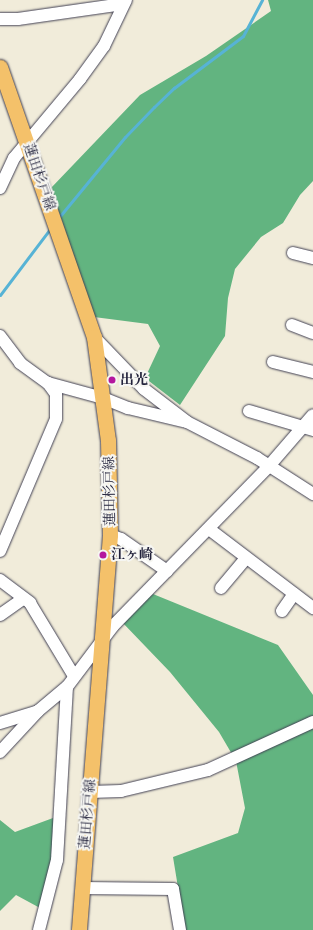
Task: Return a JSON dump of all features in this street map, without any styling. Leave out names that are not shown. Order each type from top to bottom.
[{"type":"main road","name":"蓮田杉戸線","points":[[0,67],[94,338],[103,398],[110,469],[110,535],[79,930]]},
{"type":"street","points":[[0,19],[18,19],[124,2]]},
{"type":"street","points":[[0,188],[3,171],[80,79],[104,46],[124,2]]},
{"type":"street","points":[[293,253],[313,258]]},
{"type":"street","points":[[292,325],[313,333]]},
{"type":"street","points":[[0,336],[20,363],[48,383],[56,394],[56,419],[0,551]]},
{"type":"street","points":[[94,338],[144,389],[187,422],[269,466],[313,494]]},
{"type":"street","points":[[273,362],[313,372]]},
{"type":"street","points":[[48,383],[103,398],[128,408],[187,422]]},
{"type":"street","points":[[249,411],[308,429]]},
{"type":"street","points":[[0,752],[38,711],[67,687],[103,638],[269,466],[308,429],[313,415]]},
{"type":"street","points":[[208,529],[313,608]]},
{"type":"street","points":[[110,535],[121,540],[167,571]]},
{"type":"street","points":[[221,588],[246,558]]},
{"type":"street","points":[[0,580],[30,603],[74,676]]},
{"type":"street","points":[[282,611],[294,594]]},
{"type":"street","points":[[0,615],[23,599]]},
{"type":"street","points":[[39,930],[57,860],[67,687]]},
{"type":"street","points":[[0,723],[38,711]]},
{"type":"street","points":[[90,792],[121,791],[208,770],[313,722]]},
{"type":"street","points":[[82,888],[173,889],[180,930]]},
{"type":"green space","points":[[268,0],[313,0],[313,181],[300,195],[283,223],[261,237],[235,269],[228,298],[225,336],[180,405],[145,378],[160,346],[148,324],[94,317],[51,188],[140,95],[206,56],[271,11]]},
{"type":"green space","points":[[153,594],[278,645],[313,695],[313,930],[185,930],[173,857],[238,833],[245,808],[236,761],[219,732],[170,672],[121,621]]},
{"type":"green space","points":[[53,818],[53,860],[40,908],[16,895],[0,911],[0,820],[15,832]]},
{"type":"waterway","points":[[60,216],[125,137],[154,107],[174,88],[243,36],[262,0]]},
{"type":"waterway","points":[[0,295],[50,229]]},
{"type":"place","name":"出光","points":[[112,380]]},
{"type":"place","name":"江ヶ崎","points":[[103,555]]}]
